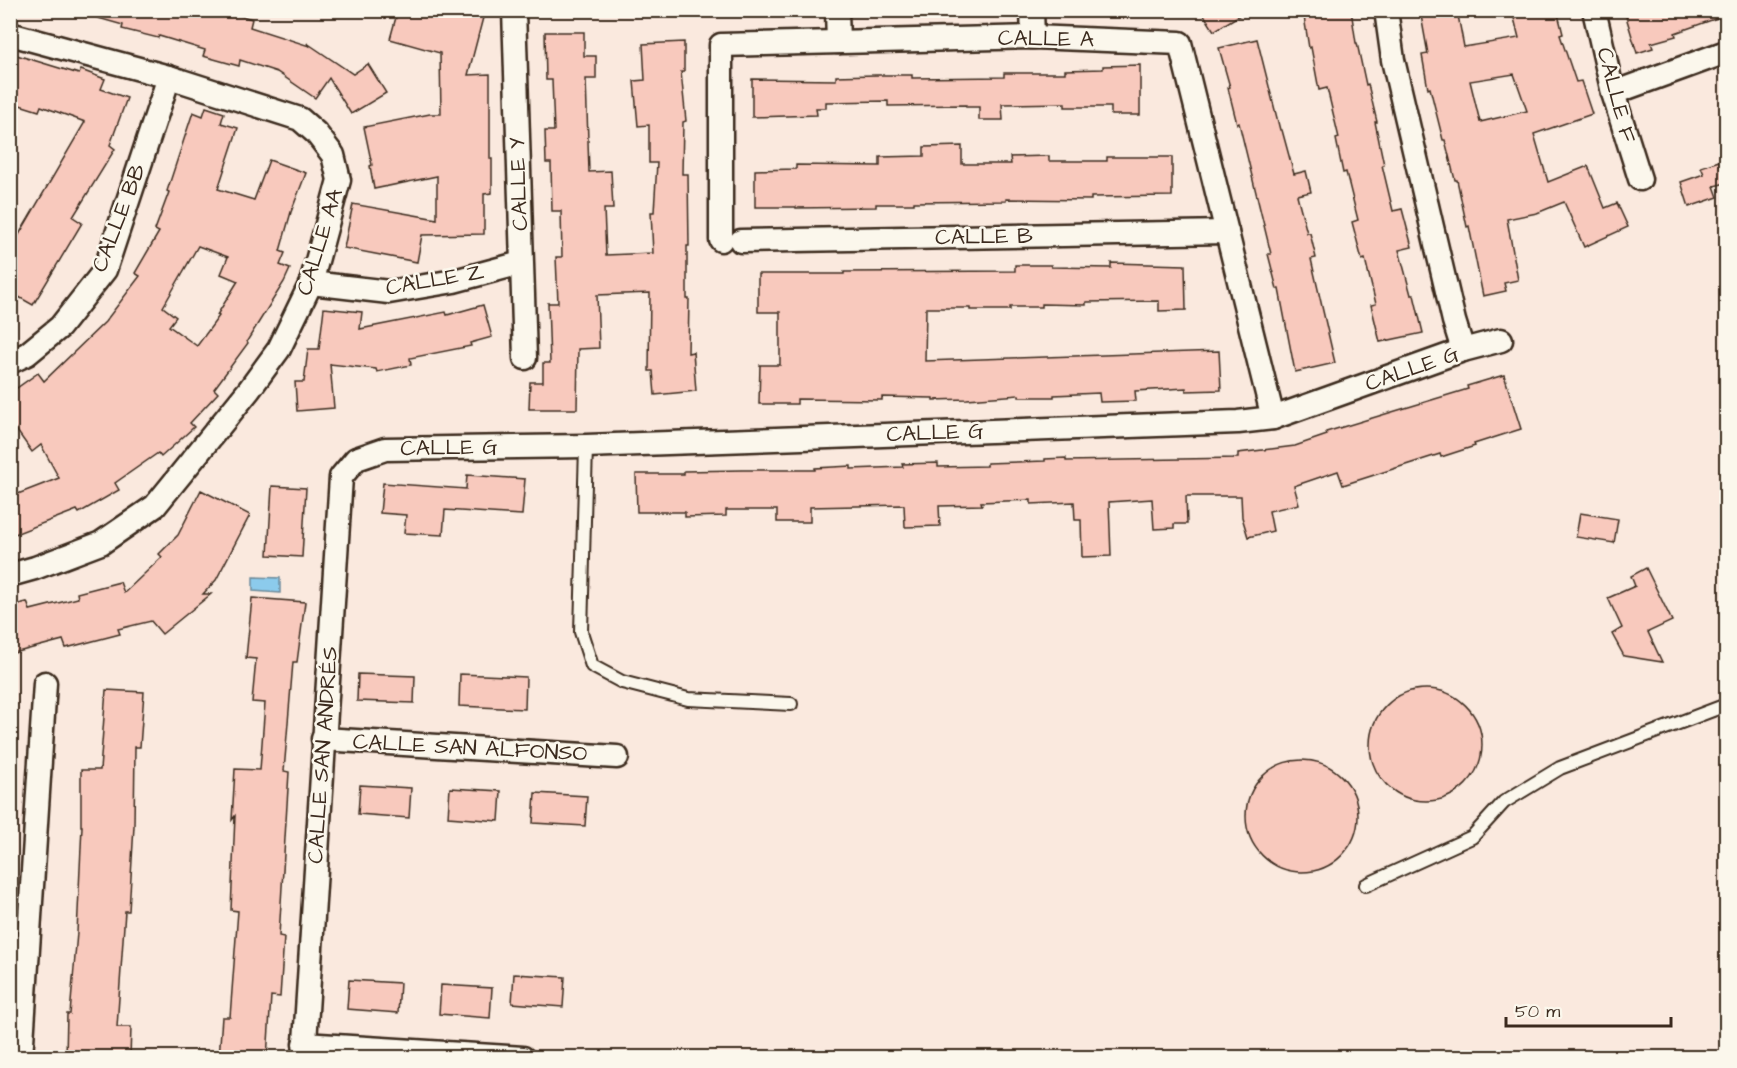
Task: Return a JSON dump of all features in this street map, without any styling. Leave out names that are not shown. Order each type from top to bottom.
[{"type":"street","name":"CALLE Y","points":[[514,10],[525,358]]},
{"type":"street","points":[[837,10],[838,42]]},
{"type":"street","points":[[1032,10],[1033,36]]},
{"type":"street","points":[[1386,10],[1395,71],[1454,321],[1463,350]]},
{"type":"street","name":"CALLE F","points":[[1594,10],[1612,93],[1641,179]]},
{"type":"street","name":"CALLE AA","points":[[10,34],[169,77],[300,119],[333,155],[339,180],[311,283],[279,349],[249,390],[155,506],[101,543],[10,575]]},
{"type":"street","name":"CALLE A","points":[[731,241],[721,45],[1033,36],[1180,44],[1273,418]]},
{"type":"street","points":[[1612,93],[1726,52]]},
{"type":"street","name":"CALLE BB","points":[[10,362],[27,354],[60,327],[105,270],[169,77]]},
{"type":"street","name":"CALLE B","points":[[731,241],[1227,232]]},
{"type":"street","name":"CALLE Z","points":[[311,283],[389,292],[454,281],[521,263]]},
{"type":"street","name":"CALLE G","points":[[356,459],[385,449],[586,446],[1238,422],[1273,418],[1463,350],[1502,340]]},
{"type":"street","name":"CALLE SAN ANDRÉS","points":[[304,1051],[341,477],[356,459]]},
{"type":"street","points":[[21,1058],[45,683]]},
{"type":"street","name":"CALLE SAN ALFONSO","points":[[323,739],[617,757]]},
{"type":"street","points":[[304,1051],[523,1058]]},
{"type":"lane","points":[[586,446],[581,633],[592,666],[622,682],[688,699],[791,704]]},
{"type":"lane","points":[[1366,885],[1472,837],[1504,802],[1560,768],[1726,705]]},
{"type":"water","points":[[253,577],[280,578],[280,593],[253,591]]},
{"type":"building","points":[[91,10],[222,10],[252,19],[250,27],[309,46],[307,43],[353,74],[368,64],[386,93],[351,114],[329,78],[315,98],[277,72],[240,60],[239,66],[203,56],[205,50],[159,36],[158,38],[122,29],[123,25],[91,16]]},
{"type":"building","points":[[398,10],[485,10],[468,75],[490,74],[492,193],[484,194],[484,234],[422,235],[417,262],[344,248],[353,204],[437,219],[437,176],[374,189],[370,166],[372,165],[364,127],[430,114],[441,114],[440,53],[390,39]]},
{"type":"building","points":[[1201,10],[1248,10],[1214,31]]},
{"type":"building","points":[[1303,10],[1351,10],[1356,43],[1377,122],[1375,122],[1384,165],[1382,165],[1393,211],[1402,209],[1412,247],[1399,250],[1411,295],[1414,295],[1423,333],[1380,342],[1371,305],[1376,304],[1365,259],[1362,260],[1352,222],[1358,220],[1346,172],[1343,173],[1336,139],[1339,138],[1327,88],[1319,90]]},
{"type":"building","points":[[1420,10],[1457,10],[1464,47],[1519,38],[1512,10],[1557,10],[1563,34],[1560,35],[1576,82],[1581,81],[1592,114],[1534,134],[1548,182],[1588,166],[1605,208],[1617,203],[1628,227],[1584,247],[1564,202],[1537,213],[1507,219],[1518,280],[1504,283],[1506,291],[1483,296],[1457,180],[1455,180],[1445,140],[1443,140],[1430,88],[1428,89],[1422,55],[1428,54]],"holes":[[[1514,74],[1527,111],[1480,122],[1470,81]]]},
{"type":"building","points":[[1624,10],[1726,10],[1726,15],[1675,33],[1676,36],[1651,43],[1653,48],[1637,53]]},
{"type":"building","points":[[545,32],[584,32],[584,56],[596,56],[596,79],[586,79],[589,172],[611,171],[613,209],[604,209],[606,255],[653,253],[651,212],[654,212],[657,163],[649,163],[649,125],[638,126],[634,81],[645,80],[643,44],[684,42],[684,72],[681,72],[686,121],[683,122],[682,174],[688,174],[688,353],[693,352],[696,391],[655,395],[653,371],[649,371],[650,293],[597,295],[599,348],[578,349],[577,409],[529,409],[530,382],[543,382],[543,363],[550,363],[548,303],[558,303],[556,257],[562,257],[561,211],[552,211],[551,163],[546,163],[545,131],[554,131],[552,80],[546,80]]},
{"type":"building","points":[[1257,39],[1280,130],[1282,130],[1294,174],[1306,171],[1311,192],[1297,195],[1316,258],[1311,259],[1335,363],[1295,372],[1279,289],[1277,289],[1268,254],[1271,254],[1219,48]]},
{"type":"building","points":[[10,53],[79,74],[81,70],[105,79],[101,89],[127,98],[110,145],[115,149],[73,217],[82,223],[33,305],[10,292],[10,250],[85,122],[41,106],[39,111],[10,102]]},
{"type":"building","points":[[1140,65],[1140,115],[1111,115],[1111,107],[1065,107],[1065,103],[1002,104],[1003,120],[979,120],[979,107],[966,107],[966,105],[888,106],[888,101],[826,102],[826,108],[816,108],[817,115],[752,117],[752,79],[836,80],[836,76],[876,75],[912,75],[912,78],[1004,77],[1004,73],[1065,73],[1065,70]]},
{"type":"building","points":[[206,107],[224,113],[221,123],[238,128],[218,189],[254,200],[269,160],[306,173],[291,212],[280,251],[285,253],[280,265],[290,269],[247,341],[248,343],[214,389],[218,393],[190,423],[194,427],[161,457],[158,453],[115,483],[119,490],[79,513],[77,510],[10,536],[10,497],[59,478],[41,445],[32,452],[10,421],[10,393],[38,373],[44,381],[105,322],[140,276],[135,273],[159,232],[155,230],[193,112],[203,116]],"holes":[[[198,246],[228,257],[221,274],[238,281],[217,315],[219,316],[197,346],[169,326],[176,317],[163,307]]]},
{"type":"building","points":[[962,146],[962,164],[1011,164],[1010,157],[1049,156],[1049,161],[1107,161],[1107,157],[1172,157],[1172,196],[1091,197],[1091,200],[1006,199],[1006,201],[914,202],[914,204],[876,204],[876,207],[755,207],[755,170],[796,169],[796,165],[880,166],[880,157],[924,156],[924,147]]},
{"type":"building","points":[[1719,161],[1726,183],[1714,186],[1718,197],[1689,207],[1681,182],[1704,174],[1701,167]]},
{"type":"building","points":[[1111,263],[1185,265],[1186,310],[1159,311],[1159,301],[1086,302],[1086,305],[1042,304],[1042,307],[1010,307],[1010,310],[926,308],[925,361],[1219,351],[1221,390],[1186,391],[1186,388],[1135,391],[1136,401],[1100,402],[1099,393],[1054,395],[1054,397],[1019,397],[1019,395],[933,400],[933,398],[882,397],[882,400],[797,399],[797,404],[759,404],[760,365],[780,365],[780,312],[758,312],[758,274],[1015,271],[1015,265],[1111,268]]},
{"type":"building","points":[[483,305],[492,337],[470,343],[471,346],[410,358],[411,365],[377,372],[376,369],[330,364],[334,408],[297,411],[295,382],[304,382],[308,349],[319,349],[324,308],[362,312],[360,329],[446,312],[447,315]]},
{"type":"building","points":[[1504,375],[1521,429],[1441,457],[1440,454],[1343,485],[1338,471],[1294,486],[1299,504],[1269,511],[1273,531],[1248,537],[1242,517],[1241,496],[1186,496],[1187,524],[1174,524],[1174,528],[1154,529],[1152,499],[1109,502],[1111,556],[1082,557],[1081,520],[1075,520],[1074,502],[1031,504],[1031,500],[981,502],[982,505],[939,506],[940,526],[905,527],[904,505],[810,507],[810,522],[777,522],[777,510],[726,510],[726,516],[685,517],[685,512],[637,512],[636,474],[684,474],[684,471],[815,470],[815,468],[851,466],[851,469],[938,463],[938,467],[987,466],[987,463],[1066,458],[1066,461],[1238,458],[1238,453],[1295,446],[1327,435],[1326,432],[1468,389],[1467,386]]},
{"type":"building","points":[[467,475],[525,479],[522,515],[445,510],[443,535],[404,533],[406,515],[380,513],[383,483],[466,489]]},
{"type":"building","points":[[272,486],[306,488],[302,557],[268,555]]},
{"type":"building","points":[[201,490],[250,515],[216,580],[203,594],[211,594],[162,634],[151,621],[118,629],[120,634],[66,648],[63,640],[10,654],[10,606],[27,602],[30,610],[78,598],[77,593],[120,582],[124,593],[162,557],[159,554],[178,535]]},
{"type":"building","points":[[1580,513],[1618,519],[1614,543],[1576,537]]},
{"type":"building","points":[[1646,568],[1672,621],[1648,632],[1662,662],[1624,656],[1612,634],[1622,628],[1608,598],[1635,586],[1631,576]]},
{"type":"building","points":[[252,598],[305,602],[297,662],[293,662],[284,771],[289,772],[279,936],[284,937],[280,997],[271,996],[267,1058],[219,1058],[222,1017],[230,1017],[238,911],[231,910],[235,769],[260,770],[265,703],[252,702],[256,659],[246,658]]},
{"type":"building","points":[[358,674],[415,676],[414,703],[357,701]]},
{"type":"building","points":[[460,674],[526,677],[525,709],[459,706]]},
{"type":"building","points":[[1426,689],[1447,693],[1465,706],[1478,724],[1482,745],[1478,766],[1465,784],[1447,797],[1426,801],[1405,797],[1387,784],[1374,766],[1370,745],[1374,724],[1387,706],[1405,693]]},
{"type":"building","points":[[106,690],[144,692],[140,747],[135,747],[134,826],[129,911],[125,911],[117,1027],[131,1027],[130,1058],[66,1058],[67,1014],[70,1014],[77,933],[82,826],[81,770],[100,770]]},
{"type":"building","points":[[1302,760],[1323,764],[1341,777],[1354,795],[1358,816],[1354,837],[1341,855],[1323,868],[1302,872],[1281,868],[1263,855],[1250,837],[1246,816],[1250,795],[1263,777],[1281,764]]},
{"type":"building","points":[[360,785],[411,788],[409,818],[358,814]]},
{"type":"building","points":[[450,788],[501,791],[499,821],[448,817]]},
{"type":"building","points":[[535,793],[587,796],[585,826],[533,823]]},
{"type":"building","points":[[514,974],[565,977],[563,1007],[512,1003]]},
{"type":"building","points":[[349,980],[400,983],[398,1013],[347,1009]]},
{"type":"building","points":[[441,985],[492,988],[490,1018],[439,1014]]}]
